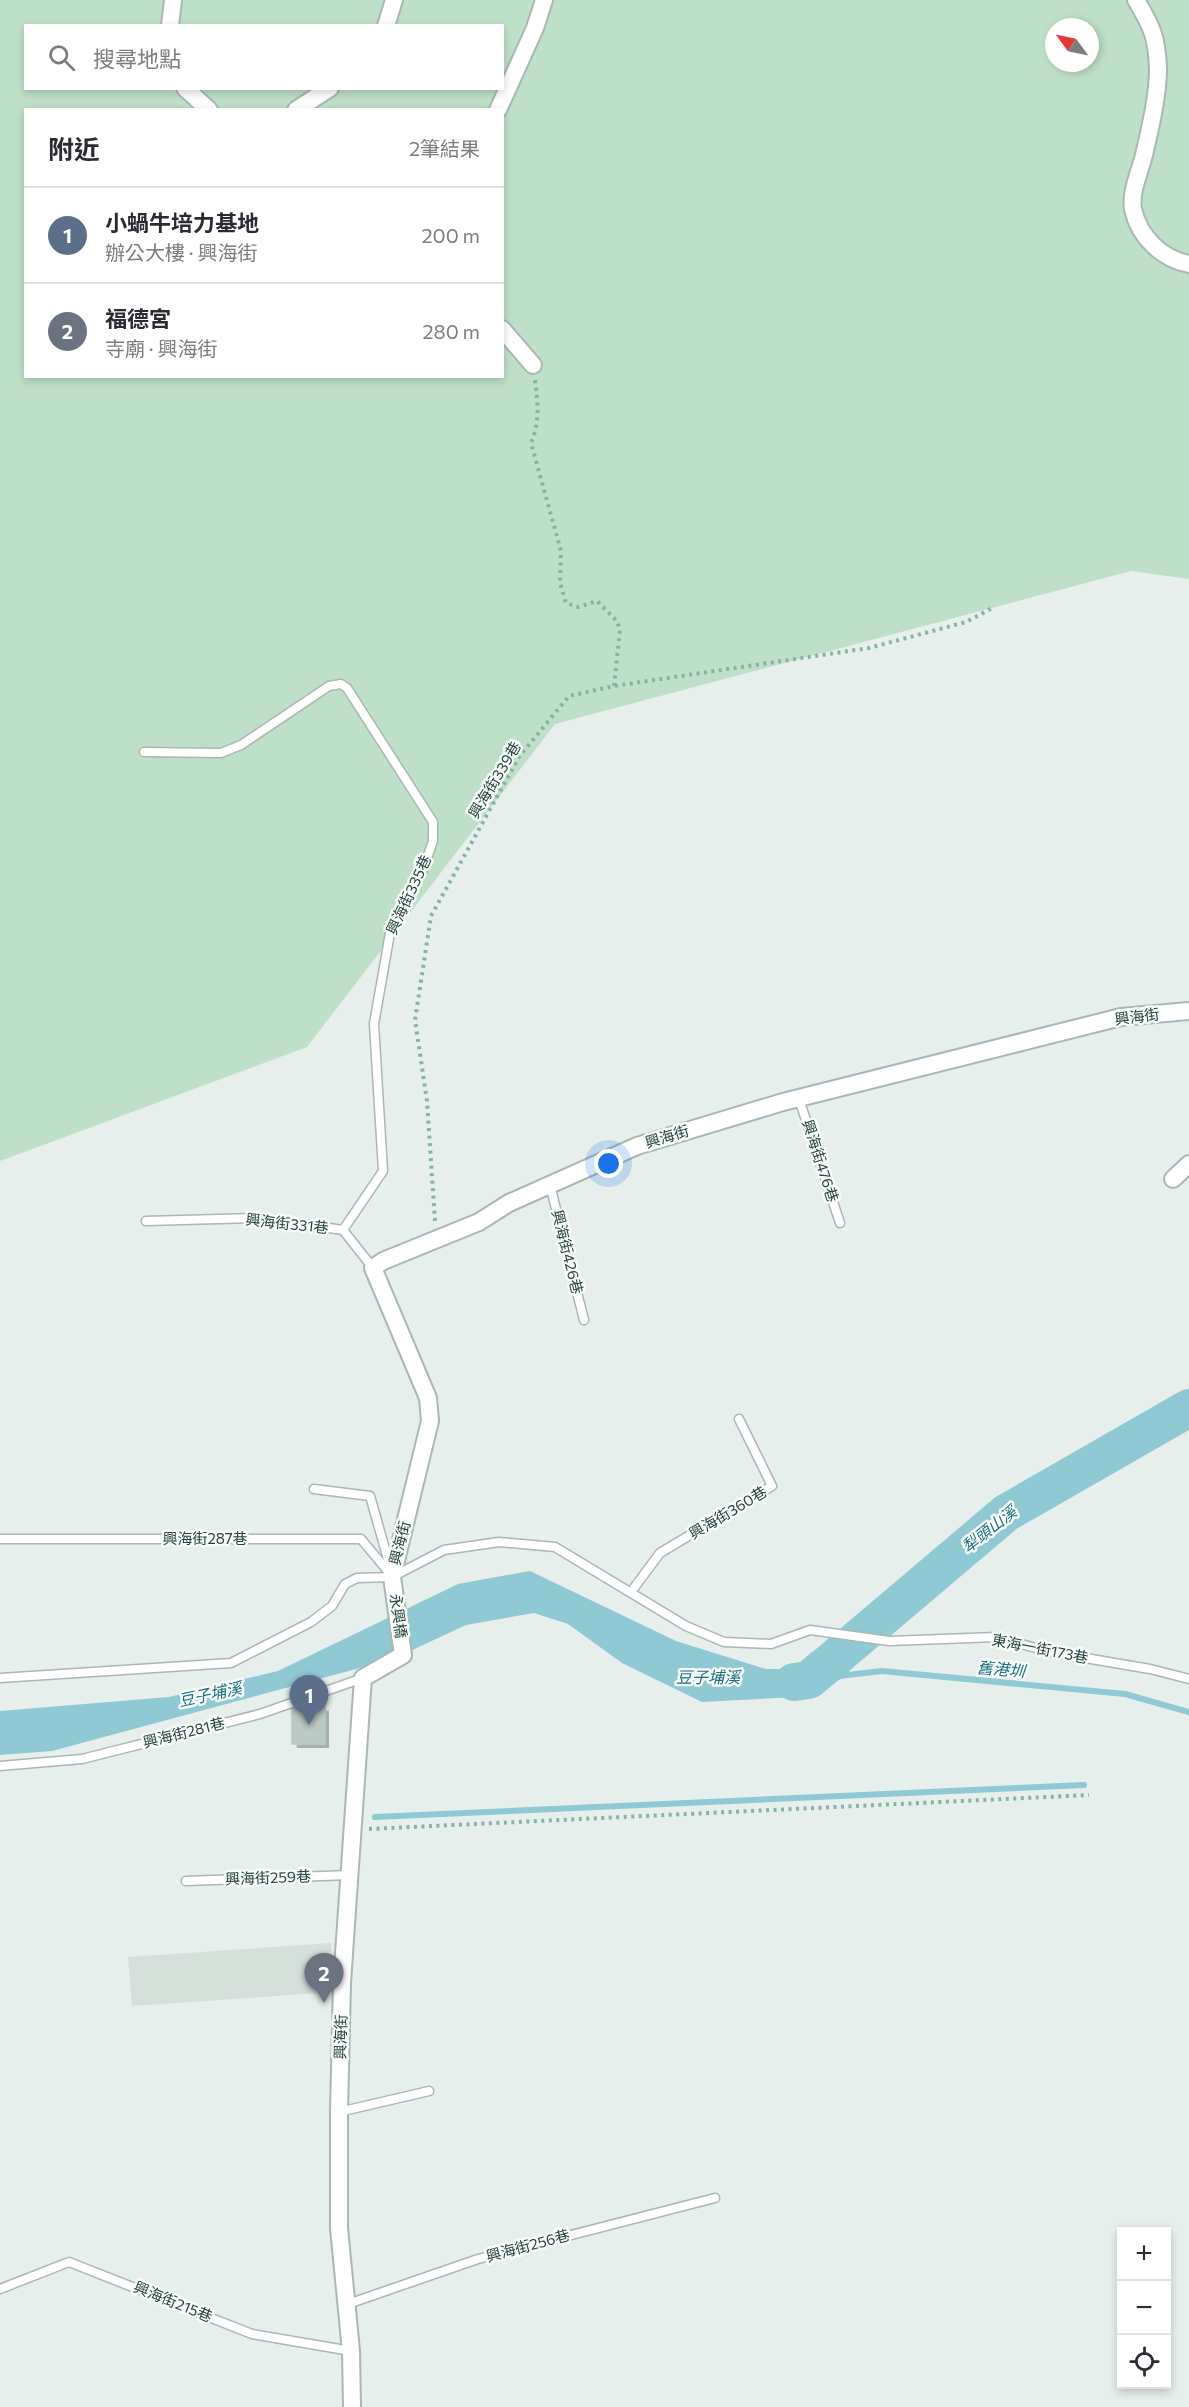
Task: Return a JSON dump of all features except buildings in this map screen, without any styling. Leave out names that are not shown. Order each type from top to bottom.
[{"type":"street","points":[[170,24],[173,0]]},
{"type":"street","points":[[387,24],[394,0]]},
{"type":"street","points":[[499,108],[535,28],[544,0]]},
{"type":"street","points":[[1136,0],[1150,21],[1157,45],[1158,72],[1133,208],[1144,233],[1155,248],[1178,262],[1189,264]]},
{"type":"street","points":[[188,90],[207,108]]},
{"type":"street","points":[[299,108],[327,90]]},
{"type":"street","points":[[504,331],[533,365]]},
{"type":"street","name":"興海街","points":[[392,1576],[430,1421],[428,1398],[373,1268],[384,1261],[478,1222],[509,1203],[638,1146],[799,1100],[1121,1017],[1189,1011]]},
{"type":"street","points":[[1173,1179],[1189,1164]]},
{"type":"street","name":"永興橋","points":[[363,1678],[403,1655],[392,1576]]},
{"type":"street","name":"興海街","points":[[352,2407],[351,2351],[339,2228],[339,2112],[342,1983],[363,1678]]},
{"type":"lane","name":"興海街335巷","points":[[144,752],[221,753],[241,745],[329,687],[340,684],[347,688],[433,822],[434,841],[421,875],[396,916],[390,933],[374,1024],[383,1171],[344,1230]]},
{"type":"lane","name":"興海街476巷","points":[[799,1100],[840,1223]]},
{"type":"lane","name":"興海街426巷","points":[[550,1185],[584,1320]]},
{"type":"lane","name":"興海街331巷","points":[[146,1221],[260,1218],[344,1230],[373,1268]]},
{"type":"lane","name":"興海街360巷","points":[[631,1592],[660,1553],[772,1486],[739,1419]]},
{"type":"lane","points":[[314,1489],[370,1496],[392,1576]]},
{"type":"lane","name":"興海街287巷","points":[[0,1539],[361,1539],[392,1576]]},
{"type":"lane","points":[[0,1678],[231,1663],[311,1622],[332,1606],[345,1584],[357,1578],[392,1576],[444,1550],[499,1542],[555,1547],[631,1592]]},
{"type":"lane","name":"東海一街173巷","points":[[631,1592],[686,1626],[724,1642],[771,1644],[810,1630],[889,1641],[996,1637],[1050,1652],[1150,1669],[1189,1679]]},
{"type":"lane","name":"興海街281巷","points":[[0,1766],[82,1759],[260,1714],[363,1678]]},
{"type":"lane","name":"興海街259巷","points":[[186,1881],[350,1875]]},
{"type":"lane","points":[[339,2112],[429,2091]]},
{"type":"lane","name":"興海街256巷","points":[[345,2305],[478,2259],[715,2198]]},
{"type":"lane","name":"興海街215巷","points":[[0,2289],[69,2262],[252,2334],[351,2351]]},
{"type":"path","points":[[533,365],[539,411],[538,427],[531,443],[561,551],[560,586],[566,603],[578,607],[597,602],[617,621],[620,630],[614,686]]},
{"type":"path","name":"興海街339巷","points":[[436,1240],[427,1101],[416,1020],[431,916],[519,757],[569,696],[614,686],[869,648],[966,622],[994,607]]},
{"type":"path","points":[[354,1829],[1089,1795]]},
{"type":"shaded area","points":[[331,1943],[334,1992],[132,2006],[128,1957]]},
{"type":"green space","points":[[0,0],[1189,0],[1189,579],[1131,571],[555,724],[307,1047],[0,1161]]},
{"type":"water","name":"豆子埔溪","points":[[530,1571],[676,1641],[766,1669],[792,1669],[812,1652],[844,1659],[850,1673],[814,1696],[702,1702],[622,1663],[568,1624],[534,1613],[466,1625],[393,1659],[52,1751],[0,1755],[0,1711],[169,1697],[278,1671],[458,1584]]},
{"type":"waterway","name":"犁頭山溪","points":[[794,1682],[809,1680],[1006,1513],[1189,1408]]},
{"type":"waterway","name":"舊港圳","points":[[839,1676],[882,1671],[1125,1694],[1189,1712]]},
{"type":"waterway","points":[[375,1817],[1084,1785]]},
{"type":"place","name":"小蝸牛培力基地","points":[[309,1725]]},
{"type":"place","name":"福德宮","points":[[324,2003]]}]
